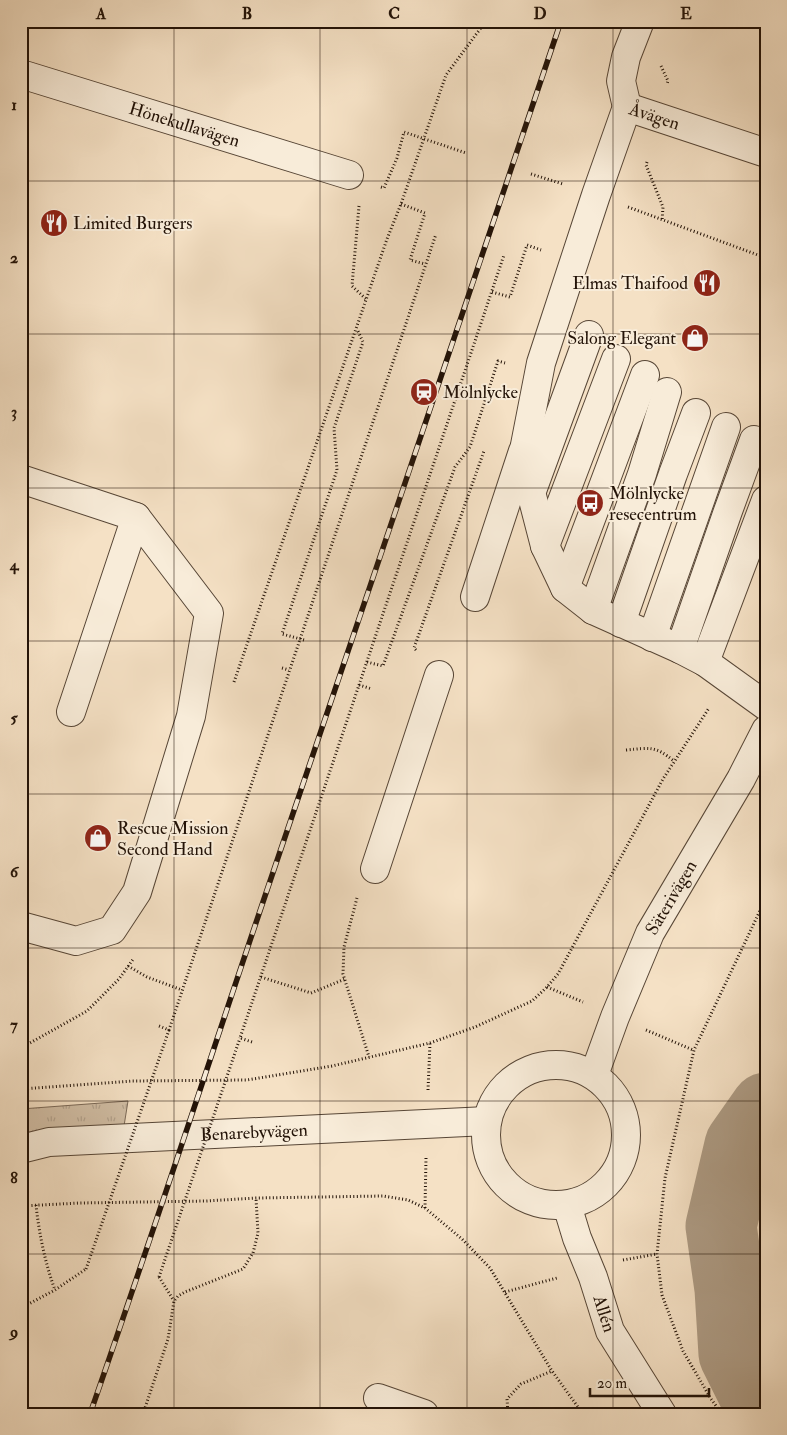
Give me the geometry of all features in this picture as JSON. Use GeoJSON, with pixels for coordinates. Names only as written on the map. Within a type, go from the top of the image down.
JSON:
{"type":"FeatureCollection","features":[{"type":"Feature","properties":{"kind":"street","name":"Åvägen"},"geometry":{"type":"LineString","coordinates":[[640,21],[626,57],[621,81],[627,107],[766,153]]}},
{"type":"Feature","properties":{"kind":"street","name":"Hönekullavägen"},"geometry":{"type":"LineString","coordinates":[[21,74],[349,175]]}},
{"type":"Feature","properties":{"kind":"street"},"geometry":{"type":"LineString","coordinates":[[475,597],[525,445],[541,363],[627,107]]}},
{"type":"Feature","properties":{"kind":"street"},"geometry":{"type":"LineString","coordinates":[[531,492],[589,335]]}},
{"type":"Feature","properties":{"kind":"street"},"geometry":{"type":"LineString","coordinates":[[544,546],[616,359]]}},
{"type":"Feature","properties":{"kind":"street"},"geometry":{"type":"LineString","coordinates":[[566,588],[646,375]]}},
{"type":"Feature","properties":{"kind":"street"},"geometry":{"type":"LineString","coordinates":[[593,610],[642,474],[667,392]]}},
{"type":"Feature","properties":{"kind":"street"},"geometry":{"type":"LineString","coordinates":[[622,623],[672,474],[696,413]]}},
{"type":"Feature","properties":{"kind":"street"},"geometry":{"type":"LineString","coordinates":[[652,637],[726,427]]}},
{"type":"Feature","properties":{"kind":"street"},"geometry":{"type":"LineString","coordinates":[[680,649],[754,440]]}},
{"type":"Feature","properties":{"kind":"street"},"geometry":{"type":"LineString","coordinates":[[525,445],[531,492],[544,546],[566,588],[593,610],[705,662],[766,706]]}},
{"type":"Feature","properties":{"kind":"street"},"geometry":{"type":"LineString","coordinates":[[21,479],[136,517],[209,613],[191,716],[137,892],[112,930],[76,941],[21,926]]}},
{"type":"Feature","properties":{"kind":"street"},"geometry":{"type":"LineString","coordinates":[[705,662],[766,500]]}},
{"type":"Feature","properties":{"kind":"street"},"geometry":{"type":"LineString","coordinates":[[71,712],[136,517]]}},
{"type":"Feature","properties":{"kind":"street"},"geometry":{"type":"LineString","coordinates":[[375,869],[440,675]]}},
{"type":"Feature","properties":{"kind":"street","name":"Säterivägen"},"geometry":{"type":"LineString","coordinates":[[594,1075],[615,1016],[650,933],[741,779],[766,730]]}},
{"type":"Feature","properties":{"kind":"street"},"geometry":{"type":"LineString","coordinates":[[554,1064],[575,1067],[594,1075],[615,1095],[626,1121],[626,1150],[614,1176],[593,1195],[567,1205],[544,1205],[523,1198],[505,1185],[492,1166],[486,1144],[487,1121],[496,1098],[512,1080],[534,1068],[554,1064]]}},
{"type":"Feature","properties":{"kind":"street","name":"Benarebyvägen"},"geometry":{"type":"LineString","coordinates":[[21,1148],[49,1142],[487,1121]]}},
{"type":"Feature","properties":{"kind":"street","name":"Allén"},"geometry":{"type":"LineString","coordinates":[[567,1205],[610,1331],[662,1414]]}},
{"type":"Feature","properties":{"kind":"street"},"geometry":{"type":"LineString","coordinates":[[378,1398],[424,1414]]}},
{"type":"Feature","properties":{"kind":"path"},"geometry":{"type":"LineString","coordinates":[[234,684],[387,239],[446,74],[486,21]]}},
{"type":"Feature","properties":{"kind":"path"},"geometry":{"type":"LineString","coordinates":[[397,158],[404,132],[466,152]]}},
{"type":"Feature","properties":{"kind":"path"},"geometry":{"type":"LineString","coordinates":[[531,174],[596,195],[766,258]]}},
{"type":"Feature","properties":{"kind":"path"},"geometry":{"type":"LineString","coordinates":[[349,175],[359,202],[352,286],[366,300]]}},
{"type":"Feature","properties":{"kind":"path"},"geometry":{"type":"LineString","coordinates":[[400,204],[425,213],[410,260],[425,264]]}},
{"type":"Feature","properties":{"kind":"path"},"geometry":{"type":"LineString","coordinates":[[21,1308],[55,1290],[86,1269],[169,1030],[436,234]]}},
{"type":"Feature","properties":{"kind":"path"},"geometry":{"type":"LineString","coordinates":[[492,292],[510,297],[527,246],[538,249]]}},
{"type":"Feature","properties":{"kind":"path"},"geometry":{"type":"LineString","coordinates":[[174,1301],[160,1277],[504,255]]}},
{"type":"Feature","properties":{"kind":"path"},"geometry":{"type":"LineString","coordinates":[[304,640],[282,634],[337,470],[334,428],[363,342],[357,328]]}},
{"type":"Feature","properties":{"kind":"path"},"geometry":{"type":"LineString","coordinates":[[367,662],[383,666],[455,467],[470,447],[498,361],[513,365]]}},
{"type":"Feature","properties":{"kind":"path"},"geometry":{"type":"LineString","coordinates":[[418,654],[414,648],[484,451]]}},
{"type":"Feature","properties":{"kind":"path"},"geometry":{"type":"LineString","coordinates":[[282,668],[289,670]]}},
{"type":"Feature","properties":{"kind":"path"},"geometry":{"type":"LineString","coordinates":[[21,1089],[132,1081],[247,1080],[332,1066],[430,1043],[474,1027],[532,1001],[558,974],[663,779],[727,678]]}},
{"type":"Feature","properties":{"kind":"path"},"geometry":{"type":"LineString","coordinates":[[359,685],[372,689]]}},
{"type":"Feature","properties":{"kind":"path"},"geometry":{"type":"LineString","coordinates":[[626,750],[653,748],[664,753],[674,761]]}},
{"type":"Feature","properties":{"kind":"path"},"geometry":{"type":"LineString","coordinates":[[359,893],[344,947],[343,974],[369,1056]]}},
{"type":"Feature","properties":{"kind":"path"},"geometry":{"type":"LineString","coordinates":[[722,1414],[711,1400],[683,1351],[662,1295],[657,1254],[666,1178],[694,1050],[766,898]]}},
{"type":"Feature","properties":{"kind":"path"},"geometry":{"type":"LineString","coordinates":[[21,1048],[87,1011],[119,979],[138,953]]}},
{"type":"Feature","properties":{"kind":"path"},"geometry":{"type":"LineString","coordinates":[[128,966],[147,977],[182,990]]}},
{"type":"Feature","properties":{"kind":"path"},"geometry":{"type":"LineString","coordinates":[[261,977],[311,993],[345,979]]}},
{"type":"Feature","properties":{"kind":"path"},"geometry":{"type":"LineString","coordinates":[[160,1026],[169,1030]]}},
{"type":"Feature","properties":{"kind":"path"},"geometry":{"type":"LineString","coordinates":[[240,1038],[252,1042]]}},
{"type":"Feature","properties":{"kind":"path"},"geometry":{"type":"LineString","coordinates":[[21,1206],[256,1198],[383,1196],[408,1200],[425,1208],[462,1239],[490,1268],[552,1371],[584,1414]]}},
{"type":"Feature","properties":{"kind":"path"},"geometry":{"type":"LineString","coordinates":[[143,1414],[168,1339],[174,1301],[185,1292],[243,1269],[253,1253],[258,1233],[256,1198]]}},
{"type":"Feature","properties":{"kind":"path"},"geometry":{"type":"LineString","coordinates":[[36,1205],[51,1279],[55,1290]]}},
{"type":"Feature","properties":{"kind":"path"},"geometry":{"type":"LineString","coordinates":[[508,1414],[507,1399],[521,1384],[552,1371]]}},
{"type":"Feature","properties":{"kind":"green space"},"geometry":{"type":"Polygon","coordinates":[[[128,1101],[124,1126],[21,1133],[21,1109],[128,1101]]]}},
{"type":"Feature","properties":{"kind":"waterway"},"geometry":{"type":"LineString","coordinates":[[766,1108],[740,1145],[721,1226],[730,1289],[734,1354],[754,1394],[766,1402]]}},
{"type":"Feature","properties":{"kind":"railway"},"geometry":{"type":"LineString","coordinates":[[90,1414],[561,21]]}},
{"type":"Feature","properties":{"kind":"place","name":"Limited Burgers"},"geometry":{"type":"Point","coordinates":[54,223]}},
{"type":"Feature","properties":{"kind":"place","name":"Elmas Thaifood"},"geometry":{"type":"Point","coordinates":[707,283]}},
{"type":"Feature","properties":{"kind":"place","name":"Salong Elegant"},"geometry":{"type":"Point","coordinates":[695,338]}},
{"type":"Feature","properties":{"kind":"place","name":"Mölnlycke"},"geometry":{"type":"Point","coordinates":[424,392]}},
{"type":"Feature","properties":{"kind":"place","name":"Mölnlycke resecentrum"},"geometry":{"type":"Point","coordinates":[590,503]}},
{"type":"Feature","properties":{"kind":"place","name":"Rescue Mission Second Hand"},"geometry":{"type":"Point","coordinates":[98,838]}}]}
